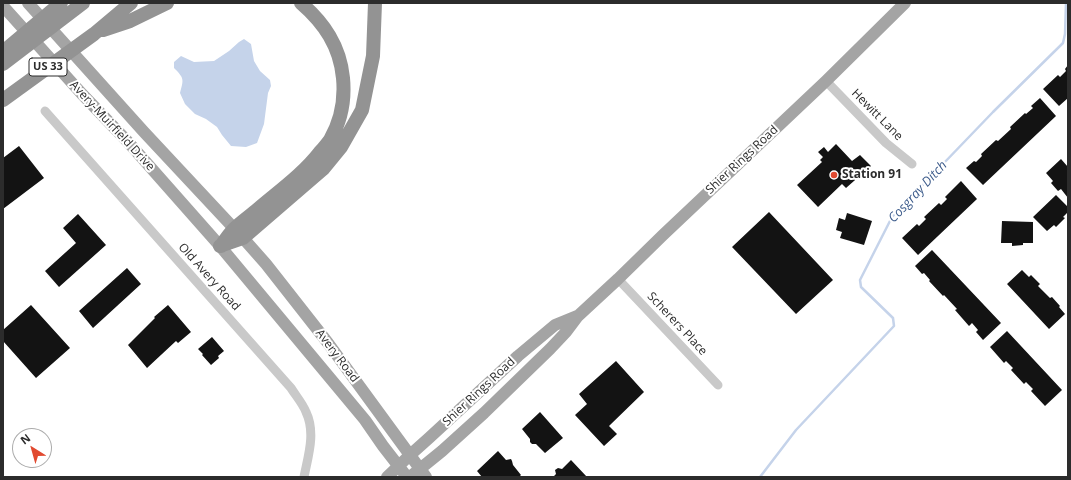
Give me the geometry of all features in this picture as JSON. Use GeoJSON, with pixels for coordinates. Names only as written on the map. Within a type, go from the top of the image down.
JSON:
{"type":"FeatureCollection","features":[{"type":"Feature","properties":{"kind":"highway"},"geometry":{"type":"LineString","coordinates":[[3,52],[62,3]]}},
{"type":"Feature","properties":{"kind":"highway","name":"US 33"},"geometry":{"type":"LineString","coordinates":[[3,64],[83,3]]}},
{"type":"Feature","properties":{"kind":"highway","name":"US 33"},"geometry":{"type":"LineString","coordinates":[[3,100],[94,34],[131,3]]}},
{"type":"Feature","properties":{"kind":"highway"},"geometry":{"type":"LineString","coordinates":[[94,34],[130,21],[167,3]]}},
{"type":"Feature","properties":{"kind":"highway"},"geometry":{"type":"LineString","coordinates":[[239,233],[313,161],[330,140],[338,123],[344,88],[338,53],[331,38],[320,21],[300,3]]}},
{"type":"Feature","properties":{"kind":"highway"},"geometry":{"type":"LineString","coordinates":[[220,246],[323,169],[341,147],[362,110],[373,56],[375,3]]}},
{"type":"Feature","properties":{"kind":"main road","name":"Avery-Muirfield Drive"},"geometry":{"type":"LineString","coordinates":[[28,3],[239,233]]}},
{"type":"Feature","properties":{"kind":"main road","name":"Shier Rings Road"},"geometry":{"type":"LineString","coordinates":[[408,477],[421,471],[484,413],[550,349],[566,332],[578,316],[618,280],[663,235],[906,3]]}},
{"type":"Feature","properties":{"kind":"main road","name":"Avery-Muirfield Drive"},"geometry":{"type":"LineString","coordinates":[[3,6],[82,94],[129,143],[220,246]]}},
{"type":"Feature","properties":{"kind":"main road","name":"Avery Road"},"geometry":{"type":"LineString","coordinates":[[239,233],[266,264],[328,343],[421,471]]}},
{"type":"Feature","properties":{"kind":"main road","name":"Avery Road"},"geometry":{"type":"LineString","coordinates":[[220,246],[365,420],[408,477]]}},
{"type":"Feature","properties":{"kind":"main road","name":"Shier Rings Road"},"geometry":{"type":"LineString","coordinates":[[387,477],[398,465],[530,346],[555,325],[578,316]]}},
{"type":"Feature","properties":{"kind":"main road"},"geometry":{"type":"LineString","coordinates":[[421,471],[439,448],[481,410],[523,367],[528,357],[530,346]]}},
{"type":"Feature","properties":{"kind":"street","name":"Hewitt Lane"},"geometry":{"type":"LineString","coordinates":[[826,81],[886,143],[912,164]]}},
{"type":"Feature","properties":{"kind":"street","name":"Old Avery Road"},"geometry":{"type":"LineString","coordinates":[[45,111],[291,388],[306,412],[310,424],[310,446],[304,477]]}},
{"type":"Feature","properties":{"kind":"street","name":"Scherers Place"},"geometry":{"type":"LineString","coordinates":[[618,280],[718,385]]}},
{"type":"Feature","properties":{"kind":"water"},"geometry":{"type":"Polygon","coordinates":[[[244,39],[251,44],[254,61],[260,71],[270,80],[271,86],[268,93],[264,124],[257,143],[246,147],[231,146],[217,127],[206,119],[195,114],[185,104],[180,93],[182,79],[180,74],[174,68],[174,62],[181,56],[194,62],[214,61],[244,39]]]}},
{"type":"Feature","properties":{"kind":"building"},"geometry":{"type":"Polygon","coordinates":[[[1068,65],[1068,98],[1059,106],[1043,89],[1058,75],[1060,77],[1066,71],[1065,69],[1068,65]]]}},
{"type":"Feature","properties":{"kind":"building"},"geometry":{"type":"Polygon","coordinates":[[[1040,98],[1056,116],[983,185],[966,168],[974,161],[976,162],[982,156],[981,154],[1011,129],[1010,127],[1025,113],[1026,114],[1033,108],[1031,106],[1040,98]]]}},
{"type":"Feature","properties":{"kind":"building","name":"Station 91"},"geometry":{"type":"Polygon","coordinates":[[[836,144],[852,161],[860,155],[871,166],[846,188],[842,184],[818,207],[797,185],[822,162],[820,160],[823,157],[818,152],[824,147],[828,152],[836,144]]]}},
{"type":"Feature","properties":{"kind":"building"},"geometry":{"type":"Polygon","coordinates":[[[19,146],[44,178],[3,209],[3,158],[19,146]]]}},
{"type":"Feature","properties":{"kind":"building"},"geometry":{"type":"Polygon","coordinates":[[[1061,159],[1068,167],[1068,198],[1061,189],[1058,191],[1051,183],[1053,181],[1046,173],[1061,159]]]}},
{"type":"Feature","properties":{"kind":"building"},"geometry":{"type":"Polygon","coordinates":[[[961,181],[977,199],[918,255],[902,238],[917,224],[919,226],[926,219],[924,217],[939,203],[941,205],[947,199],[945,197],[961,181]]]}},
{"type":"Feature","properties":{"kind":"building"},"geometry":{"type":"Polygon","coordinates":[[[1056,195],[1068,207],[1068,212],[1063,217],[1065,218],[1056,227],[1054,225],[1047,231],[1033,217],[1056,195]]]}},
{"type":"Feature","properties":{"kind":"building"},"geometry":{"type":"Polygon","coordinates":[[[769,212],[833,280],[796,314],[732,247],[769,212]]]}},
{"type":"Feature","properties":{"kind":"building"},"geometry":{"type":"Polygon","coordinates":[[[847,213],[872,221],[864,245],[840,238],[842,232],[836,230],[839,218],[845,220],[847,213]]]}},
{"type":"Feature","properties":{"kind":"building"},"geometry":{"type":"Polygon","coordinates":[[[78,214],[106,245],[59,287],[45,271],[76,243],[63,228],[78,214]]]}},
{"type":"Feature","properties":{"kind":"building"},"geometry":{"type":"Polygon","coordinates":[[[1002,221],[1033,222],[1033,243],[1023,243],[1023,245],[1012,246],[1012,243],[1001,243],[1002,221]]]}},
{"type":"Feature","properties":{"kind":"building"},"geometry":{"type":"Polygon","coordinates":[[[932,250],[1001,323],[983,340],[976,332],[978,330],[972,323],[969,326],[955,310],[957,309],[929,281],[930,280],[924,273],[922,274],[915,266],[932,250]]]}},
{"type":"Feature","properties":{"kind":"building"},"geometry":{"type":"Polygon","coordinates":[[[127,268],[141,284],[93,328],[79,311],[127,268]]]}},
{"type":"Feature","properties":{"kind":"building"},"geometry":{"type":"Polygon","coordinates":[[[1022,270],[1029,277],[1031,275],[1040,284],[1038,286],[1050,298],[1052,297],[1065,314],[1049,329],[1007,284],[1022,270]]]}},
{"type":"Feature","properties":{"kind":"building"},"geometry":{"type":"Polygon","coordinates":[[[31,305],[70,348],[36,378],[3,341],[3,330],[31,305]]]}},
{"type":"Feature","properties":{"kind":"building"},"geometry":{"type":"Polygon","coordinates":[[[168,305],[191,332],[178,343],[176,341],[147,368],[128,345],[155,318],[154,317],[168,305]]]}},
{"type":"Feature","properties":{"kind":"building"},"geometry":{"type":"Polygon","coordinates":[[[1007,331],[1062,390],[1045,406],[1031,391],[1033,389],[1026,382],[1024,384],[1011,370],[1013,368],[1006,361],[1004,363],[990,347],[1007,331]]]}},
{"type":"Feature","properties":{"kind":"building"},"geometry":{"type":"Polygon","coordinates":[[[212,337],[224,351],[211,365],[198,349],[212,337]]]}},
{"type":"Feature","properties":{"kind":"building"},"geometry":{"type":"Polygon","coordinates":[[[616,361],[644,392],[609,426],[617,434],[604,446],[575,415],[587,404],[579,394],[616,361]]]}},
{"type":"Feature","properties":{"kind":"building"},"geometry":{"type":"Polygon","coordinates":[[[540,412],[563,438],[545,453],[536,444],[532,444],[530,442],[530,439],[522,429],[540,412]]]}},
{"type":"Feature","properties":{"kind":"building"},"geometry":{"type":"Polygon","coordinates":[[[498,451],[506,460],[511,459],[513,465],[521,475],[519,477],[482,477],[477,471],[498,451]]]}},
{"type":"Feature","properties":{"kind":"building"},"geometry":{"type":"Polygon","coordinates":[[[571,460],[587,477],[553,477],[556,474],[555,470],[558,468],[562,469],[571,460]]]}},
{"type":"Feature","properties":{"kind":"waterway","name":"Cosgray Ditch"},"geometry":{"type":"LineString","coordinates":[[760,477],[796,430],[894,326],[893,318],[861,287],[860,280],[892,217],[993,112],[1063,43],[1065,34],[1066,3]]}},
{"type":"Feature","properties":{"kind":"place","name":"Station 91"},"geometry":{"type":"Point","coordinates":[834,175]}}]}
